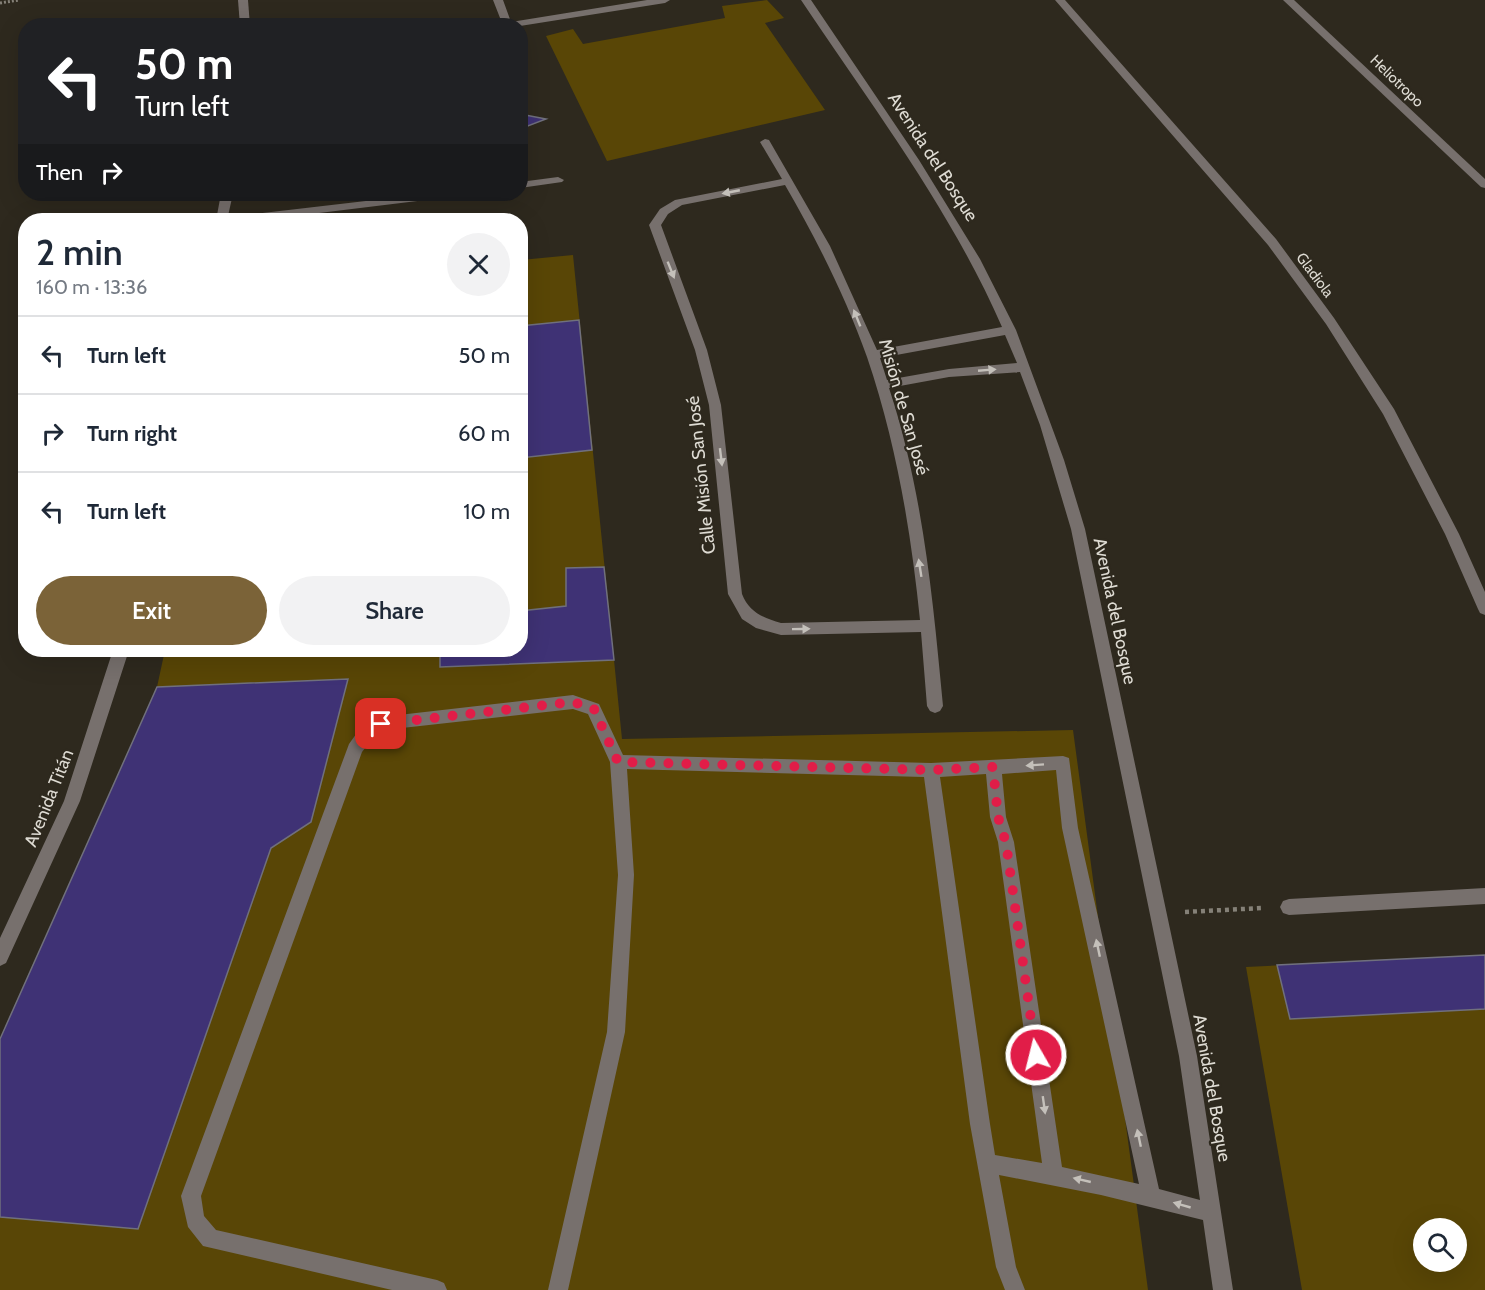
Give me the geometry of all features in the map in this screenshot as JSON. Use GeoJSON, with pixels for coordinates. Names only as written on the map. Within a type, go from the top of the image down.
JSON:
{"type":"FeatureCollection","features":[{"type":"Feature","properties":{"kind":"street"},"geometry":{"type":"LineString","coordinates":[[243,0],[244,18]]}},
{"type":"Feature","properties":{"kind":"street"},"geometry":{"type":"LineString","coordinates":[[498,0],[503,18]]}},
{"type":"Feature","properties":{"kind":"street"},"geometry":{"type":"LineString","coordinates":[[528,21],[664,0]]}},
{"type":"Feature","properties":{"kind":"street","name":"Avenida del Bosque"},"geometry":{"type":"LineString","coordinates":[[806,0],[938,199],[975,260],[1010,330],[1056,450],[1078,530],[1188,1056],[1223,1290]]}},
{"type":"Feature","properties":{"kind":"street","name":"Gladiola"},"geometry":{"type":"LineString","coordinates":[[1060,0],[1272,243],[1330,321],[1389,412],[1452,534],[1485,609]]}},
{"type":"Feature","properties":{"kind":"street","name":"Heliotropo"},"geometry":{"type":"LineString","coordinates":[[1288,0],[1485,185]]}},
{"type":"Feature","properties":{"kind":"street","name":"Misión de San José"},"geometry":{"type":"LineString","coordinates":[[765,142],[789,181],[846,292],[882,385],[901,458],[929,626],[935,706]]}},
{"type":"Feature","properties":{"kind":"street"},"geometry":{"type":"LineString","coordinates":[[528,184],[558,180]]}},
{"type":"Feature","properties":{"kind":"street","name":"Calle Misión San José"},"geometry":{"type":"LineString","coordinates":[[789,181],[679,202],[668,207],[659,215],[655,225],[701,350],[715,405],[732,583],[736,600],[746,615],[761,625],[781,629],[929,626]]}},
{"type":"Feature","properties":{"kind":"street"},"geometry":{"type":"LineString","coordinates":[[294,213],[393,201]]}},
{"type":"Feature","properties":{"kind":"street"},"geometry":{"type":"LineString","coordinates":[[872,355],[1010,330]]}},
{"type":"Feature","properties":{"kind":"street"},"geometry":{"type":"LineString","coordinates":[[882,385],[949,373],[1025,367]]}},
{"type":"Feature","properties":{"kind":"street","name":"Avenida Titán"},"geometry":{"type":"LineString","coordinates":[[0,957],[72,801],[119,657]]}},
{"type":"Feature","properties":{"kind":"street"},"geometry":{"type":"LineString","coordinates":[[437,1290],[210,1239],[195,1220],[191,1196],[355,749],[365,735],[381,724],[573,702],[594,709],[618,762],[626,874],[616,1032],[558,1290]]}},
{"type":"Feature","properties":{"kind":"street"},"geometry":{"type":"LineString","coordinates":[[618,762],[931,770],[1063,763],[1070,828],[1151,1196]]}},
{"type":"Feature","properties":{"kind":"street"},"geometry":{"type":"LineString","coordinates":[[993,767],[998,817],[1006,843],[1053,1174]]}},
{"type":"Feature","properties":{"kind":"street"},"geometry":{"type":"LineString","coordinates":[[931,770],[958,974],[987,1163],[1006,1267],[1015,1290]]}},
{"type":"Feature","properties":{"kind":"street"},"geometry":{"type":"LineString","coordinates":[[1289,907],[1485,896]]}},
{"type":"Feature","properties":{"kind":"street"},"geometry":{"type":"LineString","coordinates":[[987,1163],[1053,1174],[1151,1196],[1213,1214]]}},
{"type":"Feature","properties":{"kind":"path"},"geometry":{"type":"LineString","coordinates":[[0,3],[19,0]]}},
{"type":"Feature","properties":{"kind":"path"},"geometry":{"type":"LineString","coordinates":[[1159,913],[1289,907]]}},
{"type":"Feature","properties":{"kind":"shaded area"},"geometry":{"type":"Polygon","coordinates":[[[767,0],[784,18],[765,23],[825,110],[607,161],[546,36],[573,29],[583,44],[725,18],[722,6],[767,0]]]}},
{"type":"Feature","properties":{"kind":"shaded area"},"geometry":{"type":"Polygon","coordinates":[[[573,255],[622,739],[1073,730],[1148,1290],[0,1290],[0,1039],[157,687],[163,657],[528,657],[528,259],[573,255]]]}},
{"type":"Feature","properties":{"kind":"shaded area"},"geometry":{"type":"Polygon","coordinates":[[[1485,955],[1485,1290],[1302,1290],[1246,967],[1485,955]]]}},
{"type":"Feature","properties":{"kind":"building"},"geometry":{"type":"Polygon","coordinates":[[[528,116],[546,119],[528,126],[528,116]]]}},
{"type":"Feature","properties":{"kind":"building"},"geometry":{"type":"Polygon","coordinates":[[[579,320],[592,450],[528,457],[528,325],[579,320]]]}},
{"type":"Feature","properties":{"kind":"building"},"geometry":{"type":"Polygon","coordinates":[[[604,567],[614,660],[440,667],[440,657],[528,657],[528,610],[566,606],[566,568],[604,567]]]}},
{"type":"Feature","properties":{"kind":"building"},"geometry":{"type":"Polygon","coordinates":[[[348,679],[311,822],[271,848],[138,1229],[0,1217],[0,1039],[157,687],[348,679]]]}},
{"type":"Feature","properties":{"kind":"building"},"geometry":{"type":"Polygon","coordinates":[[[1485,955],[1485,1009],[1290,1019],[1277,965],[1485,955]]]}},
{"type":"Feature","properties":{"kind":"route"},"geometry":{"type":"LineString","coordinates":[[381,724],[573,702],[594,709],[618,762],[931,770],[993,767],[998,817],[1006,843],[1036,1055]]}}]}
